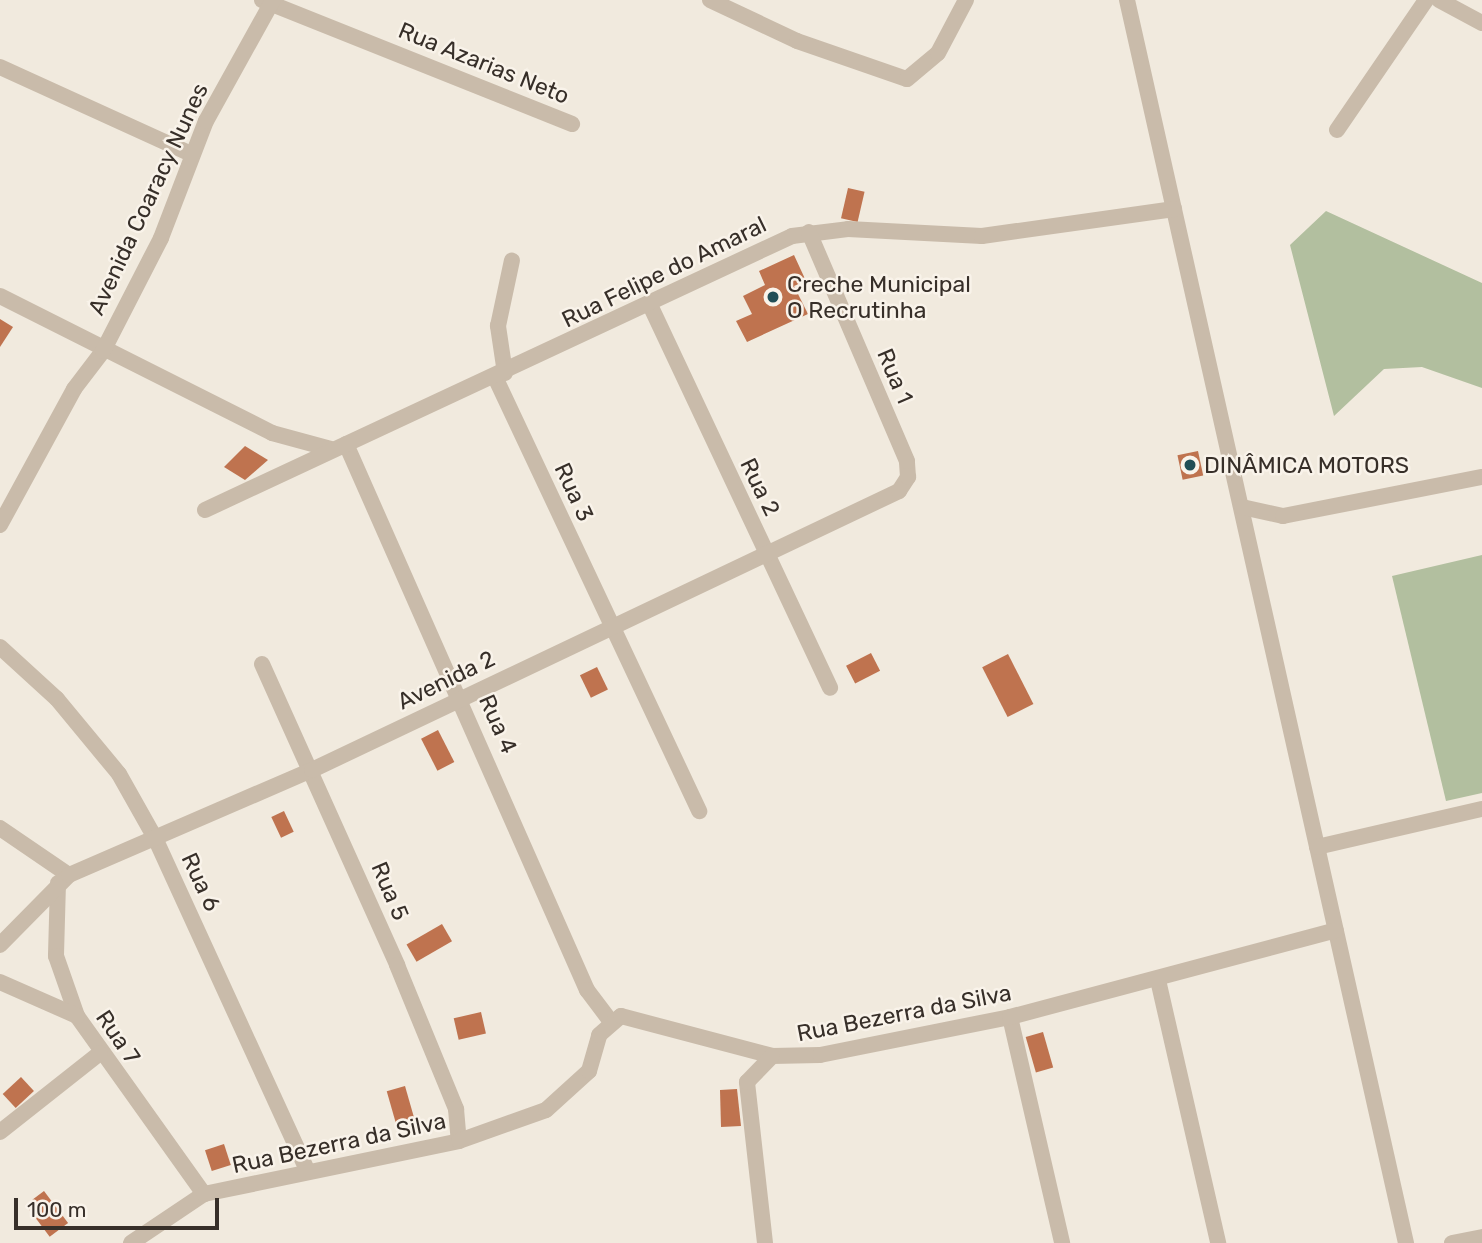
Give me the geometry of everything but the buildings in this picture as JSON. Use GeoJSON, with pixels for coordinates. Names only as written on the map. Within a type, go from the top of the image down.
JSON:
{"type":"FeatureCollection","features":[{"type":"Feature","properties":{"kind":"street"},"geometry":{"type":"LineString","coordinates":[[710,0],[899,78],[921,72],[966,0]]}},
{"type":"Feature","properties":{"kind":"street"},"geometry":{"type":"LineString","coordinates":[[1127,0],[1406,1243]]}},
{"type":"Feature","properties":{"kind":"street"},"geometry":{"type":"LineString","coordinates":[[1337,130],[1426,0]]}},
{"type":"Feature","properties":{"kind":"street"},"geometry":{"type":"LineString","coordinates":[[1439,0],[1482,23]]}},
{"type":"Feature","properties":{"kind":"street","name":"Rua Azarias Neto"},"geometry":{"type":"LineString","coordinates":[[268,2],[572,124]]}},
{"type":"Feature","properties":{"kind":"street","name":"Avenida Coaracy Nunes"},"geometry":{"type":"LineString","coordinates":[[0,525],[15,493],[74,389],[103,351],[161,238],[191,154],[268,2]]}},
{"type":"Feature","properties":{"kind":"street"},"geometry":{"type":"LineString","coordinates":[[0,67],[191,154]]}},
{"type":"Feature","properties":{"kind":"street","name":"Rua Felipe do Amaral"},"geometry":{"type":"LineString","coordinates":[[205,510],[808,232],[982,236],[1174,209]]}},
{"type":"Feature","properties":{"kind":"street","name":"Rua 1"},"geometry":{"type":"LineString","coordinates":[[808,232],[906,461]]}},
{"type":"Feature","properties":{"kind":"street","name":"Rua 3"},"geometry":{"type":"LineString","coordinates":[[512,260],[498,326],[500,375],[611,627],[699,811]]}},
{"type":"Feature","properties":{"kind":"street"},"geometry":{"type":"LineString","coordinates":[[0,296],[103,351],[272,433],[339,447]]}},
{"type":"Feature","properties":{"kind":"street","name":"Rua 2"},"geometry":{"type":"LineString","coordinates":[[650,305],[830,688]]}},
{"type":"Feature","properties":{"kind":"street","name":"Rua 4"},"geometry":{"type":"LineString","coordinates":[[339,447],[461,697],[587,990],[616,1019]]}},
{"type":"Feature","properties":{"kind":"street","name":"Avenida 2"},"geometry":{"type":"LineString","coordinates":[[0,945],[63,879],[312,770],[765,552],[899,491],[908,477],[906,461]]}},
{"type":"Feature","properties":{"kind":"street"},"geometry":{"type":"LineString","coordinates":[[1242,507],[1293,514],[1482,477]]}},
{"type":"Feature","properties":{"kind":"street"},"geometry":{"type":"LineString","coordinates":[[0,485],[15,493]]}},
{"type":"Feature","properties":{"kind":"street","name":"Rua 6"},"geometry":{"type":"LineString","coordinates":[[0,647],[90,737],[155,838],[308,1171]]}},
{"type":"Feature","properties":{"kind":"street","name":"Rua 5"},"geometry":{"type":"LineString","coordinates":[[262,664],[312,770],[456,1109],[459,1141]]}},
{"type":"Feature","properties":{"kind":"street"},"geometry":{"type":"LineString","coordinates":[[1317,847],[1482,809]]}},
{"type":"Feature","properties":{"kind":"street"},"geometry":{"type":"LineString","coordinates":[[0,828],[63,879]]}},
{"type":"Feature","properties":{"kind":"street","name":"Rua 7"},"geometry":{"type":"LineString","coordinates":[[63,879],[57,956],[77,1016],[204,1195]]}},
{"type":"Feature","properties":{"kind":"street","name":"Rua Bezerra da Silva"},"geometry":{"type":"LineString","coordinates":[[131,1243],[204,1195],[459,1141],[567,1097],[589,1071],[616,1019],[701,1035],[772,1056],[820,1055],[1010,1017],[1158,980],[1336,930]]}},
{"type":"Feature","properties":{"kind":"street"},"geometry":{"type":"LineString","coordinates":[[1158,980],[1219,1243]]}},
{"type":"Feature","properties":{"kind":"street"},"geometry":{"type":"LineString","coordinates":[[0,982],[77,1016]]}},
{"type":"Feature","properties":{"kind":"street"},"geometry":{"type":"LineString","coordinates":[[1010,1017],[1062,1243]]}},
{"type":"Feature","properties":{"kind":"street"},"geometry":{"type":"LineString","coordinates":[[0,1132],[100,1052]]}},
{"type":"Feature","properties":{"kind":"street"},"geometry":{"type":"LineString","coordinates":[[765,1243],[747,1083],[772,1056]]}},
{"type":"Feature","properties":{"kind":"street"},"geometry":{"type":"LineString","coordinates":[[1452,1243],[1482,1237]]}},
{"type":"Feature","properties":{"kind":"green space"},"geometry":{"type":"Polygon","coordinates":[[[1326,211],[1482,283],[1482,388],[1422,367],[1384,369],[1334,416],[1290,245],[1326,211]]]}},
{"type":"Feature","properties":{"kind":"green space"},"geometry":{"type":"Polygon","coordinates":[[[1482,555],[1482,793],[1446,801],[1392,576],[1482,555]]]}},
{"type":"Feature","properties":{"kind":"place","name":"Creche Municipal O Recrutinha"},"geometry":{"type":"Point","coordinates":[773,297]}},
{"type":"Feature","properties":{"kind":"place","name":"DINÂMICA MOTORS"},"geometry":{"type":"Point","coordinates":[1190,465]}}]}
